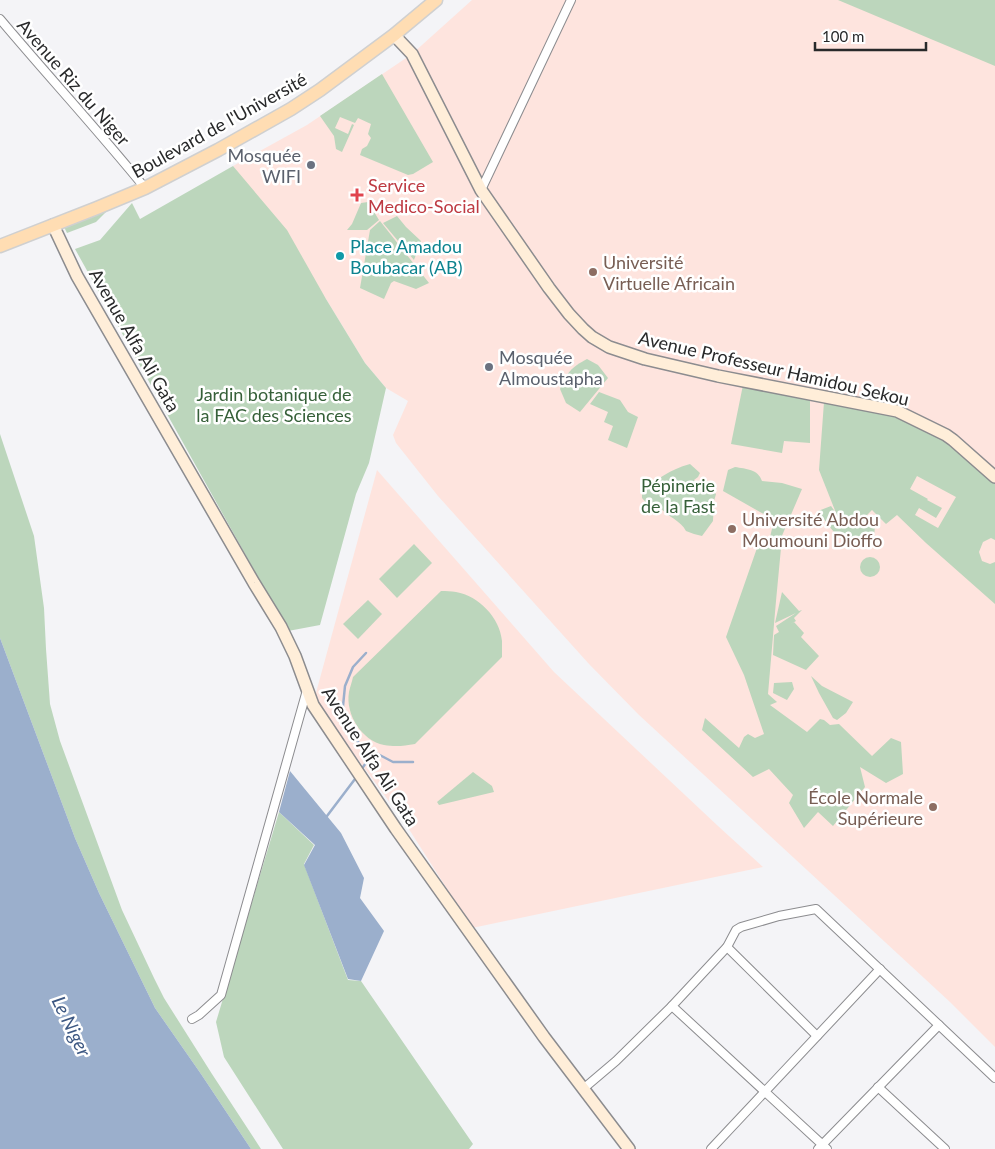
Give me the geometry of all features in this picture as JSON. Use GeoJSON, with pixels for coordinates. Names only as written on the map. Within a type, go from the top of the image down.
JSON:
{"type":"FeatureCollection","features":[{"type":"Feature","properties":{"kind":"main road","name":"Boulevard de l'Université"},"geometry":{"type":"LineString","coordinates":[[0,246],[145,188],[218,150],[320,90],[394,35],[436,0]]}},
{"type":"Feature","properties":{"kind":"street"},"geometry":{"type":"LineString","coordinates":[[481,190],[571,0]]}},
{"type":"Feature","properties":{"kind":"street","name":"Avenue Riz du Niger"},"geometry":{"type":"LineString","coordinates":[[0,19],[145,188]]}},
{"type":"Feature","properties":{"kind":"street","name":"Avenue Professeur Hamidou Sekou"},"geometry":{"type":"LineString","coordinates":[[394,35],[412,54],[481,190],[548,288],[587,333],[610,347],[645,359],[718,376],[898,411],[946,435],[995,477]]}},
{"type":"Feature","properties":{"kind":"street","name":"Avenue Alfa Ali Gata"},"geometry":{"type":"LineString","coordinates":[[53,225],[82,284],[281,627],[295,656],[313,705],[396,829],[544,1037],[629,1149]]}},
{"type":"Feature","properties":{"kind":"street"},"geometry":{"type":"LineString","coordinates":[[192,1019],[221,996],[308,690]]}},
{"type":"Feature","properties":{"kind":"street"},"geometry":{"type":"LineString","coordinates":[[583,1088],[616,1061],[672,1006],[727,947],[736,930],[741,926],[816,909],[995,1078]]}},
{"type":"Feature","properties":{"kind":"street"},"geometry":{"type":"LineString","coordinates":[[727,947],[817,1036]]}},
{"type":"Feature","properties":{"kind":"street"},"geometry":{"type":"LineString","coordinates":[[711,1149],[880,969]]}},
{"type":"Feature","properties":{"kind":"street"},"geometry":{"type":"LineString","coordinates":[[672,1006],[823,1148],[878,1087],[939,1025]]}},
{"type":"Feature","properties":{"kind":"street"},"geometry":{"type":"LineString","coordinates":[[878,1087],[945,1149]]}},
{"type":"Feature","properties":{"kind":"shaded area","name":"Université Abdou Moumouni Dioffo"},"geometry":{"type":"Polygon","coordinates":[[[472,0],[995,0],[995,1047],[950,1002],[639,715],[589,664],[438,496],[396,443],[393,435],[408,401],[386,388],[365,363],[326,299],[233,166],[307,125],[412,54],[472,0]]]}},
{"type":"Feature","properties":{"kind":"shaded area"},"geometry":{"type":"Polygon","coordinates":[[[377,470],[554,672],[763,867],[472,928],[405,823],[314,700],[377,470]]]}},
{"type":"Feature","properties":{"kind":"green space"},"geometry":{"type":"Polygon","coordinates":[[[838,0],[995,0],[995,66],[838,0]]]}},
{"type":"Feature","properties":{"kind":"green space"},"geometry":{"type":"Polygon","coordinates":[[[382,74],[433,162],[413,174],[408,175],[360,155],[362,149],[367,146],[371,138],[368,134],[371,124],[358,118],[355,123],[340,117],[335,128],[348,134],[352,124],[354,125],[342,152],[336,149],[334,136],[320,116],[382,74]]]}},
{"type":"Feature","properties":{"kind":"green space","name":"Jardin botanique de la FAC des Sciences"},"geometry":{"type":"Polygon","coordinates":[[[233,166],[287,230],[365,363],[386,388],[369,463],[356,494],[320,625],[288,631],[75,249],[100,240],[132,203],[140,219],[233,166]]]}},
{"type":"Feature","properties":{"kind":"green space"},"geometry":{"type":"Polygon","coordinates":[[[368,202],[379,220],[367,230],[347,230],[352,224],[361,203],[368,202]]]}},
{"type":"Feature","properties":{"kind":"green space"},"geometry":{"type":"Polygon","coordinates":[[[106,209],[107,211],[96,222],[67,233],[63,225],[106,209]]]}},
{"type":"Feature","properties":{"kind":"green space"},"geometry":{"type":"Polygon","coordinates":[[[397,216],[421,241],[414,260],[383,223],[397,216]]]}},
{"type":"Feature","properties":{"kind":"green space"},"geometry":{"type":"Polygon","coordinates":[[[380,221],[429,283],[416,289],[394,281],[391,283],[384,299],[360,288],[370,230],[380,221]]]}},
{"type":"Feature","properties":{"kind":"green space"},"geometry":{"type":"Polygon","coordinates":[[[587,359],[598,365],[608,378],[580,412],[566,403],[560,389],[570,371],[587,359]]]}},
{"type":"Feature","properties":{"kind":"green space"},"geometry":{"type":"Polygon","coordinates":[[[743,385],[810,400],[810,443],[784,441],[782,453],[731,444],[743,385]]]}},
{"type":"Feature","properties":{"kind":"green space"},"geometry":{"type":"Polygon","coordinates":[[[599,392],[620,400],[628,412],[638,417],[627,448],[608,440],[613,426],[604,422],[608,412],[590,404],[599,392]]]}},
{"type":"Feature","properties":{"kind":"green space"},"geometry":{"type":"Polygon","coordinates":[[[824,402],[897,417],[938,436],[956,449],[995,484],[995,540],[991,538],[983,542],[979,552],[982,561],[990,564],[995,562],[995,604],[897,515],[886,524],[872,510],[866,516],[875,526],[874,537],[860,546],[849,545],[837,535],[818,511],[831,506],[836,513],[819,470],[824,402]],[[917,476],[910,489],[942,508],[936,518],[919,508],[915,515],[938,528],[956,497],[917,476]]]}},
{"type":"Feature","properties":{"kind":"green space"},"geometry":{"type":"Polygon","coordinates":[[[0,434],[34,536],[44,608],[50,704],[60,741],[122,910],[154,978],[164,998],[261,1149],[251,1149],[155,1008],[99,893],[75,838],[0,638],[0,434]]]}},
{"type":"Feature","properties":{"kind":"green space","name":"Pépinerie de la Fast"},"geometry":{"type":"Polygon","coordinates":[[[690,464],[700,473],[694,480],[700,489],[708,487],[716,494],[713,521],[702,536],[686,531],[680,523],[664,512],[658,504],[651,508],[642,498],[642,491],[654,482],[670,472],[690,464]]]}},
{"type":"Feature","properties":{"kind":"green space"},"geometry":{"type":"Polygon","coordinates":[[[735,467],[755,472],[762,481],[782,483],[802,489],[781,538],[768,694],[777,702],[770,705],[807,732],[820,719],[830,725],[839,724],[872,756],[891,738],[901,742],[903,774],[886,783],[860,767],[865,787],[833,826],[818,812],[804,828],[789,803],[793,795],[769,769],[753,777],[702,730],[705,718],[739,748],[744,737],[748,734],[755,738],[764,734],[744,675],[726,637],[757,548],[768,546],[774,520],[723,491],[728,470],[735,467]]]}},
{"type":"Feature","properties":{"kind":"green space"},"geometry":{"type":"Polygon","coordinates":[[[414,544],[432,563],[397,598],[379,579],[414,544]]]}},
{"type":"Feature","properties":{"kind":"green space"},"geometry":{"type":"Polygon","coordinates":[[[866,557],[874,557],[880,563],[880,571],[874,577],[866,577],[860,571],[860,563],[866,557]]]}},
{"type":"Feature","properties":{"kind":"green space"},"geometry":{"type":"Polygon","coordinates":[[[441,591],[464,594],[473,598],[487,609],[493,616],[500,632],[502,657],[415,744],[392,746],[376,742],[362,732],[350,709],[348,700],[353,677],[441,591]]]}},
{"type":"Feature","properties":{"kind":"green space"},"geometry":{"type":"Polygon","coordinates":[[[782,592],[799,611],[802,610],[794,618],[796,621],[794,622],[804,633],[801,637],[819,656],[806,670],[773,655],[774,635],[779,632],[776,626],[796,613],[775,623],[782,592]]]}},
{"type":"Feature","properties":{"kind":"green space"},"geometry":{"type":"Polygon","coordinates":[[[368,600],[382,614],[358,639],[343,624],[368,600]]]}},
{"type":"Feature","properties":{"kind":"green space"},"geometry":{"type":"Polygon","coordinates":[[[811,676],[822,686],[853,702],[846,713],[837,720],[833,718],[811,676]]]}},
{"type":"Feature","properties":{"kind":"green space"},"geometry":{"type":"Polygon","coordinates":[[[792,682],[794,689],[787,700],[773,693],[774,683],[792,682]]]}},
{"type":"Feature","properties":{"kind":"green space"},"geometry":{"type":"Polygon","coordinates":[[[473,772],[492,786],[494,792],[439,805],[437,802],[473,772]]]}},
{"type":"Feature","properties":{"kind":"green space"},"geometry":{"type":"Polygon","coordinates":[[[279,812],[314,845],[304,864],[348,980],[361,981],[473,1144],[469,1149],[283,1149],[224,1057],[216,1022],[279,812]]]}},
{"type":"Feature","properties":{"kind":"water","name":"Le Niger"},"geometry":{"type":"Polygon","coordinates":[[[0,638],[75,838],[99,893],[155,1008],[251,1149],[0,1149],[0,638]]]}},
{"type":"Feature","properties":{"kind":"water"},"geometry":{"type":"Polygon","coordinates":[[[290,771],[341,833],[364,878],[360,898],[384,931],[361,981],[348,979],[304,865],[315,845],[279,812],[290,771]]]}},
{"type":"Feature","properties":{"kind":"waterway"},"geometry":{"type":"LineString","coordinates":[[366,653],[353,667],[345,686],[343,706],[348,725],[358,742],[374,752],[393,762],[413,762]]}},
{"type":"Feature","properties":{"kind":"waterway"},"geometry":{"type":"LineString","coordinates":[[363,767],[374,752]]}},
{"type":"Feature","properties":{"kind":"waterway"},"geometry":{"type":"LineString","coordinates":[[327,816],[355,779]]}},
{"type":"Feature","properties":{"kind":"place","name":"Mosquée WIFI"},"geometry":{"type":"Point","coordinates":[311,165]}},
{"type":"Feature","properties":{"kind":"place","name":"Service Medico-Social"},"geometry":{"type":"Point","coordinates":[357,195]}},
{"type":"Feature","properties":{"kind":"place","name":"Place Amadou Boubacar (AB)"},"geometry":{"type":"Point","coordinates":[340,256]}},
{"type":"Feature","properties":{"kind":"place","name":"Université Virtuelle Africain"},"geometry":{"type":"Point","coordinates":[593,272]}},
{"type":"Feature","properties":{"kind":"place","name":"Mosquée Almoustapha"},"geometry":{"type":"Point","coordinates":[489,367]}},
{"type":"Feature","properties":{"kind":"place","name":"Université Abdou Moumouni Dioffo"},"geometry":{"type":"Point","coordinates":[732,529]}},
{"type":"Feature","properties":{"kind":"place","name":"École Normale Supérieure"},"geometry":{"type":"Point","coordinates":[933,807]}}]}
